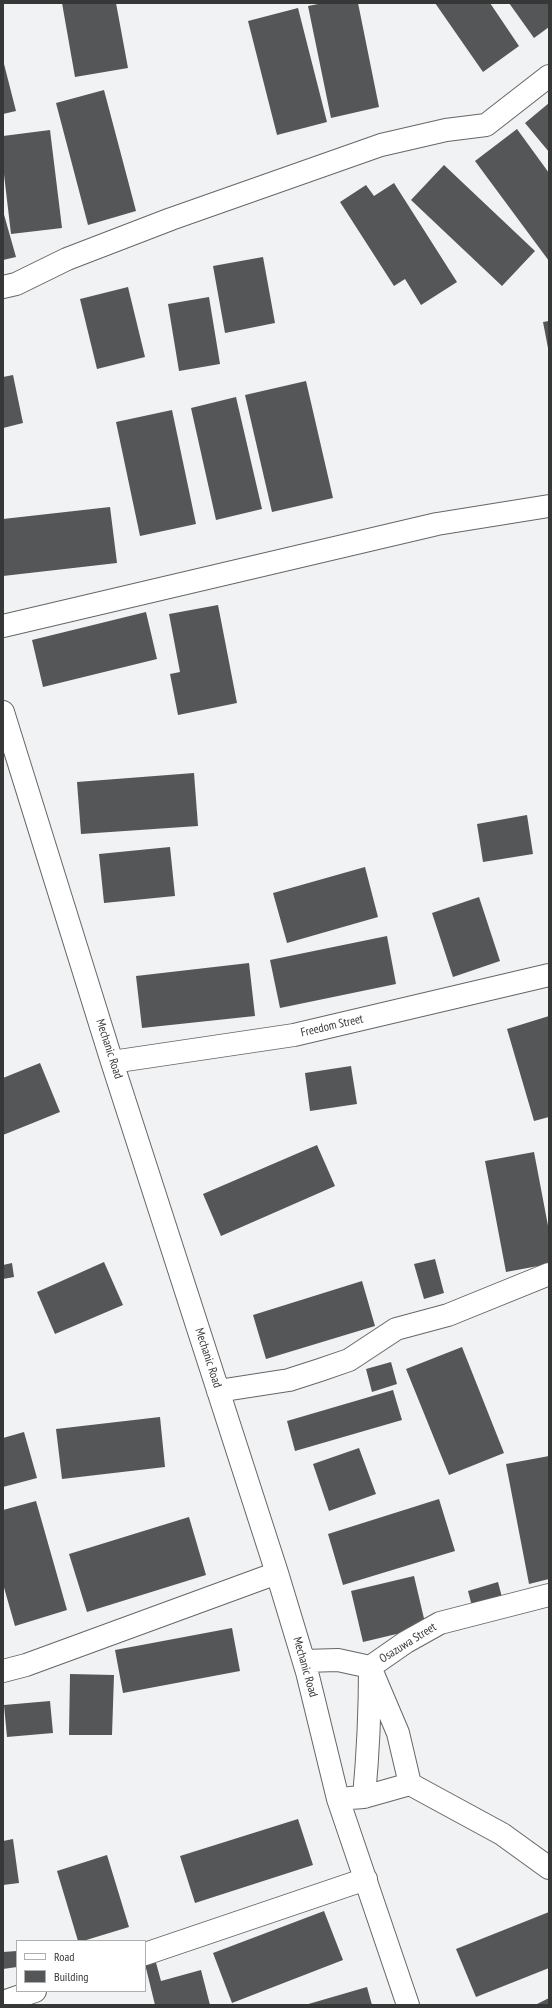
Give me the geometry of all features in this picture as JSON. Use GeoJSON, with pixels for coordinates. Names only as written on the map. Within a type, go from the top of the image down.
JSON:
{"type":"FeatureCollection","features":[{"type":"Feature","properties":{"kind":"street"},"geometry":{"type":"LineString","coordinates":[[3,287],[16,284],[67,259],[171,219],[381,145],[446,130],[486,125],[549,76]]}},
{"type":"Feature","properties":{"kind":"street"},"geometry":{"type":"LineString","coordinates":[[3,626],[437,524],[549,506]]}},
{"type":"Feature","properties":{"kind":"street","name":"Mechanic Road"},"geometry":{"type":"LineString","coordinates":[[3,712],[112,1062],[277,1573],[304,1661],[338,1799],[408,2005]]}},
{"type":"Feature","properties":{"kind":"street","name":"Freedom Street"},"geometry":{"type":"LineString","coordinates":[[112,1062],[294,1034],[549,975]]}},
{"type":"Feature","properties":{"kind":"street"},"geometry":{"type":"LineString","coordinates":[[218,1392],[289,1380],[349,1360],[396,1329],[448,1315],[549,1274]]}},
{"type":"Feature","properties":{"kind":"street"},"geometry":{"type":"LineString","coordinates":[[3,1671],[26,1665],[277,1573]]}},
{"type":"Feature","properties":{"kind":"street","name":"Osazuwa Street"},"geometry":{"type":"LineString","coordinates":[[364,1797],[369,1737],[368,1692],[370,1667],[406,1642],[440,1623],[549,1595]]}},
{"type":"Feature","properties":{"kind":"street"},"geometry":{"type":"LineString","coordinates":[[304,1661],[338,1660],[370,1667],[398,1733],[410,1784]]}},
{"type":"Feature","properties":{"kind":"street"},"geometry":{"type":"LineString","coordinates":[[338,1799],[364,1797],[410,1784],[502,1834],[549,1868]]}},
{"type":"Feature","properties":{"kind":"street"},"geometry":{"type":"LineString","coordinates":[[146,1954],[366,1880]]}},
{"type":"Feature","properties":{"kind":"street"},"geometry":{"type":"LineString","coordinates":[[3,2002],[31,1992]]}},
{"type":"Feature","properties":{"kind":"building"},"geometry":{"type":"Polygon","coordinates":[[[62,3],[116,3],[128,68],[75,77],[62,3]]]}},
{"type":"Feature","properties":{"kind":"building"},"geometry":{"type":"Polygon","coordinates":[[[323,3],[358,3],[379,107],[331,118],[308,6],[323,3]]]}},
{"type":"Feature","properties":{"kind":"building"},"geometry":{"type":"Polygon","coordinates":[[[435,3],[490,3],[519,46],[483,72],[435,3]]]}},
{"type":"Feature","properties":{"kind":"building"},"geometry":{"type":"Polygon","coordinates":[[[509,3],[549,3],[549,27],[534,38],[509,3]]]}},
{"type":"Feature","properties":{"kind":"building"},"geometry":{"type":"Polygon","coordinates":[[[298,8],[327,122],[277,135],[248,21],[298,8]]]}},
{"type":"Feature","properties":{"kind":"building"},"geometry":{"type":"Polygon","coordinates":[[[3,60],[16,111],[3,114],[3,60]]]}},
{"type":"Feature","properties":{"kind":"building"},"geometry":{"type":"Polygon","coordinates":[[[104,90],[136,211],[88,225],[56,103],[104,90]]]}},
{"type":"Feature","properties":{"kind":"building"},"geometry":{"type":"Polygon","coordinates":[[[549,103],[549,152],[525,123],[549,103]]]}},
{"type":"Feature","properties":{"kind":"building"},"geometry":{"type":"Polygon","coordinates":[[[517,129],[549,173],[549,261],[475,161],[517,129]]]}},
{"type":"Feature","properties":{"kind":"building"},"geometry":{"type":"Polygon","coordinates":[[[50,130],[62,228],[11,234],[3,166],[3,136],[50,130]]]}},
{"type":"Feature","properties":{"kind":"building"},"geometry":{"type":"Polygon","coordinates":[[[444,165],[535,251],[502,286],[411,200],[444,165]]]}},
{"type":"Feature","properties":{"kind":"building"},"geometry":{"type":"Polygon","coordinates":[[[394,183],[457,282],[421,305],[405,279],[394,286],[340,202],[366,185],[374,196],[394,183]]]}},
{"type":"Feature","properties":{"kind":"building"},"geometry":{"type":"Polygon","coordinates":[[[3,211],[16,257],[3,260],[3,211]]]}},
{"type":"Feature","properties":{"kind":"building"},"geometry":{"type":"Polygon","coordinates":[[[263,257],[275,323],[225,333],[213,266],[263,257]]]}},
{"type":"Feature","properties":{"kind":"building"},"geometry":{"type":"Polygon","coordinates":[[[128,287],[145,357],[97,369],[80,299],[128,287]]]}},
{"type":"Feature","properties":{"kind":"building"},"geometry":{"type":"Polygon","coordinates":[[[209,297],[220,364],[179,371],[168,304],[209,297]]]}},
{"type":"Feature","properties":{"kind":"building"},"geometry":{"type":"Polygon","coordinates":[[[549,321],[549,348],[548,348],[543,322],[549,321]]]}},
{"type":"Feature","properties":{"kind":"building"},"geometry":{"type":"Polygon","coordinates":[[[13,375],[23,423],[3,428],[3,377],[13,375]]]}},
{"type":"Feature","properties":{"kind":"building"},"geometry":{"type":"Polygon","coordinates":[[[306,381],[333,498],[272,512],[245,395],[306,381]]]}},
{"type":"Feature","properties":{"kind":"building"},"geometry":{"type":"Polygon","coordinates":[[[236,397],[262,509],[216,520],[191,408],[236,397]]]}},
{"type":"Feature","properties":{"kind":"building"},"geometry":{"type":"Polygon","coordinates":[[[172,410],[196,524],[140,536],[116,422],[172,410]]]}},
{"type":"Feature","properties":{"kind":"building"},"geometry":{"type":"Polygon","coordinates":[[[110,507],[117,563],[3,576],[3,519],[110,507]]]}},
{"type":"Feature","properties":{"kind":"building"},"geometry":{"type":"Polygon","coordinates":[[[218,605],[237,703],[178,715],[170,674],[180,672],[169,614],[218,605]]]}},
{"type":"Feature","properties":{"kind":"building"},"geometry":{"type":"Polygon","coordinates":[[[146,612],[157,659],[43,687],[32,640],[146,612]]]}},
{"type":"Feature","properties":{"kind":"building"},"geometry":{"type":"Polygon","coordinates":[[[194,773],[198,826],[81,834],[77,782],[194,773]]]}},
{"type":"Feature","properties":{"kind":"building"},"geometry":{"type":"Polygon","coordinates":[[[527,815],[533,854],[483,862],[477,824],[527,815]]]}},
{"type":"Feature","properties":{"kind":"building"},"geometry":{"type":"Polygon","coordinates":[[[170,847],[175,896],[104,903],[99,854],[170,847]]]}},
{"type":"Feature","properties":{"kind":"building"},"geometry":{"type":"Polygon","coordinates":[[[365,867],[378,917],[287,943],[273,893],[365,867]]]}},
{"type":"Feature","properties":{"kind":"building"},"geometry":{"type":"Polygon","coordinates":[[[479,897],[500,961],[453,977],[432,913],[479,897]]]}},
{"type":"Feature","properties":{"kind":"building"},"geometry":{"type":"Polygon","coordinates":[[[387,936],[396,984],[280,1008],[270,960],[387,936]]]}},
{"type":"Feature","properties":{"kind":"building"},"geometry":{"type":"Polygon","coordinates":[[[249,963],[255,1016],[142,1028],[136,976],[249,963]]]}},
{"type":"Feature","properties":{"kind":"building"},"geometry":{"type":"Polygon","coordinates":[[[549,1016],[549,1117],[534,1121],[507,1029],[549,1016]]]}},
{"type":"Feature","properties":{"kind":"building"},"geometry":{"type":"Polygon","coordinates":[[[40,1063],[60,1112],[3,1135],[3,1078],[40,1063]]]}},
{"type":"Feature","properties":{"kind":"building"},"geometry":{"type":"Polygon","coordinates":[[[351,1066],[357,1104],[310,1111],[305,1073],[351,1066]]]}},
{"type":"Feature","properties":{"kind":"building"},"geometry":{"type":"Polygon","coordinates":[[[317,1145],[335,1186],[221,1236],[203,1194],[317,1145]]]}},
{"type":"Feature","properties":{"kind":"building"},"geometry":{"type":"Polygon","coordinates":[[[534,1152],[549,1231],[549,1264],[506,1272],[485,1161],[534,1152]]]}},
{"type":"Feature","properties":{"kind":"building"},"geometry":{"type":"Polygon","coordinates":[[[435,1259],[444,1293],[424,1299],[414,1264],[435,1259]]]}},
{"type":"Feature","properties":{"kind":"building"},"geometry":{"type":"Polygon","coordinates":[[[104,1262],[123,1305],[55,1334],[37,1292],[104,1262]]]}},
{"type":"Feature","properties":{"kind":"building"},"geometry":{"type":"Polygon","coordinates":[[[12,1263],[14,1277],[3,1279],[3,1265],[12,1263]]]}},
{"type":"Feature","properties":{"kind":"building"},"geometry":{"type":"Polygon","coordinates":[[[362,1281],[375,1326],[266,1359],[253,1315],[362,1281]]]}},
{"type":"Feature","properties":{"kind":"building"},"geometry":{"type":"Polygon","coordinates":[[[462,1347],[504,1453],[449,1475],[406,1369],[462,1347]]]}},
{"type":"Feature","properties":{"kind":"building"},"geometry":{"type":"Polygon","coordinates":[[[391,1362],[397,1384],[372,1392],[366,1369],[391,1362]]]}},
{"type":"Feature","properties":{"kind":"building"},"geometry":{"type":"Polygon","coordinates":[[[393,1390],[402,1420],[295,1451],[287,1421],[393,1390]]]}},
{"type":"Feature","properties":{"kind":"building"},"geometry":{"type":"Polygon","coordinates":[[[160,1417],[165,1467],[62,1479],[56,1429],[160,1417]]]}},
{"type":"Feature","properties":{"kind":"building"},"geometry":{"type":"Polygon","coordinates":[[[24,1432],[37,1478],[3,1487],[3,1438],[24,1432]]]}},
{"type":"Feature","properties":{"kind":"building"},"geometry":{"type":"Polygon","coordinates":[[[359,1448],[376,1494],[329,1511],[313,1464],[359,1448]]]}},
{"type":"Feature","properties":{"kind":"building"},"geometry":{"type":"Polygon","coordinates":[[[549,1456],[549,1579],[529,1584],[506,1464],[549,1456]]]}},
{"type":"Feature","properties":{"kind":"building"},"geometry":{"type":"Polygon","coordinates":[[[439,1499],[455,1551],[343,1585],[328,1534],[439,1499]]]}},
{"type":"Feature","properties":{"kind":"building"},"geometry":{"type":"Polygon","coordinates":[[[36,1501],[67,1610],[15,1626],[3,1584],[3,1510],[36,1501]]]}},
{"type":"Feature","properties":{"kind":"building"},"geometry":{"type":"Polygon","coordinates":[[[189,1517],[206,1575],[87,1612],[69,1554],[189,1517]]]}},
{"type":"Feature","properties":{"kind":"building"},"geometry":{"type":"Polygon","coordinates":[[[414,1576],[426,1627],[363,1642],[351,1591],[414,1576]]]}},
{"type":"Feature","properties":{"kind":"building"},"geometry":{"type":"Polygon","coordinates":[[[498,1582],[503,1601],[473,1610],[468,1591],[498,1582]]]}},
{"type":"Feature","properties":{"kind":"building"},"geometry":{"type":"Polygon","coordinates":[[[232,1628],[240,1671],[123,1693],[115,1650],[232,1628]]]}},
{"type":"Feature","properties":{"kind":"building"},"geometry":{"type":"Polygon","coordinates":[[[70,1674],[114,1675],[112,1735],[69,1735],[70,1674]]]}},
{"type":"Feature","properties":{"kind":"building"},"geometry":{"type":"Polygon","coordinates":[[[50,1701],[53,1733],[7,1737],[4,1705],[50,1701]]]}},
{"type":"Feature","properties":{"kind":"building"},"geometry":{"type":"Polygon","coordinates":[[[298,1819],[313,1865],[195,1903],[180,1856],[298,1819]]]}},
{"type":"Feature","properties":{"kind":"building"},"geometry":{"type":"Polygon","coordinates":[[[13,1839],[19,1883],[3,1885],[3,1841],[13,1839]]]}},
{"type":"Feature","properties":{"kind":"building"},"geometry":{"type":"Polygon","coordinates":[[[107,1855],[129,1927],[86,1940],[78,1940],[57,1871],[107,1855]]]}},
{"type":"Feature","properties":{"kind":"building"},"geometry":{"type":"Polygon","coordinates":[[[324,1911],[343,1960],[232,2003],[213,1953],[324,1911]]]}},
{"type":"Feature","properties":{"kind":"building"},"geometry":{"type":"Polygon","coordinates":[[[549,1912],[549,1968],[476,1997],[456,1949],[549,1912]]]}},
{"type":"Feature","properties":{"kind":"building"},"geometry":{"type":"Polygon","coordinates":[[[16,1951],[16,1967],[3,1969],[3,1952],[16,1951]]]}},
{"type":"Feature","properties":{"kind":"building"},"geometry":{"type":"Polygon","coordinates":[[[155,1959],[161,1981],[201,1970],[210,2005],[155,2005],[146,1964],[155,1959]]]}},
{"type":"Feature","properties":{"kind":"building"},"geometry":{"type":"Polygon","coordinates":[[[367,1987],[372,2005],[305,2005],[367,1987]]]}},
{"type":"Feature","properties":{"kind":"building"},"geometry":{"type":"Polygon","coordinates":[[[549,1998],[549,2005],[535,2005],[549,1998]]]}}]}
